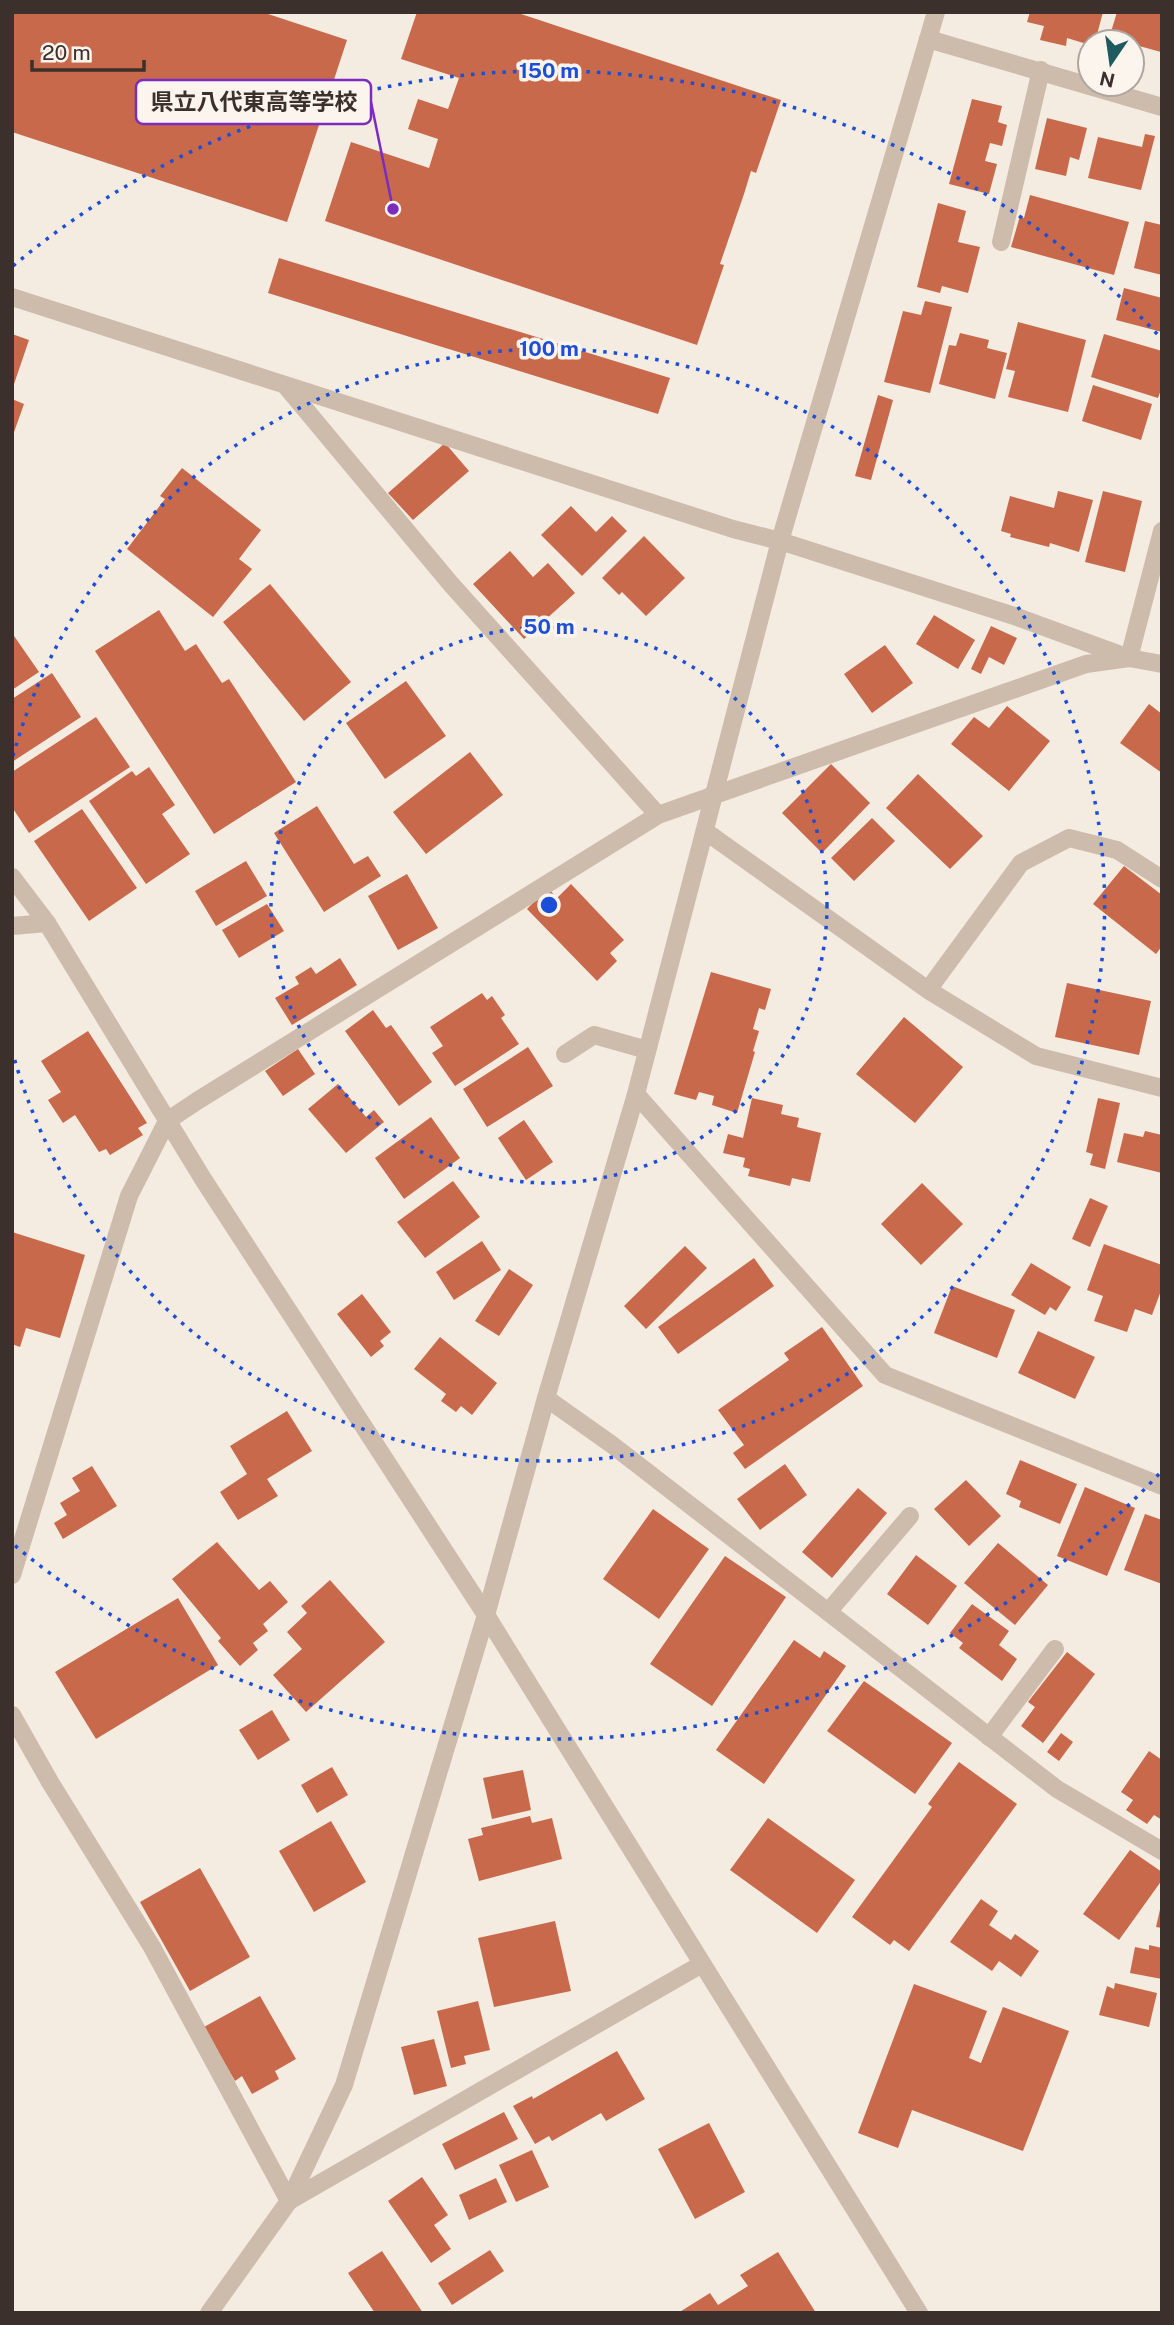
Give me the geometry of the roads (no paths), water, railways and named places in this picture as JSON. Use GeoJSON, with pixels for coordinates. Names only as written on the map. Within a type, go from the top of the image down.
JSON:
{"type":"FeatureCollection","features":[{"type":"Feature","properties":{"kind":"street"},"geometry":{"type":"LineString","coordinates":[[209,2313],[289,2202],[344,2085],[486,1615],[545,1398],[636,1094],[780,541],[936,12]]}},
{"type":"Feature","properties":{"kind":"street"},"geometry":{"type":"LineString","coordinates":[[928,38],[1162,107]]}},
{"type":"Feature","properties":{"kind":"street"},"geometry":{"type":"LineString","coordinates":[[1001,242],[1041,70]]}},
{"type":"Feature","properties":{"kind":"street"},"geometry":{"type":"LineString","coordinates":[[12,297],[733,529],[780,541],[1017,617],[1129,658],[1162,664]]}},
{"type":"Feature","properties":{"kind":"street"},"geometry":{"type":"LineString","coordinates":[[285,385],[450,583],[658,815]]}},
{"type":"Feature","properties":{"kind":"street"},"geometry":{"type":"LineString","coordinates":[[1129,658],[1162,531]]}},
{"type":"Feature","properties":{"kind":"street"},"geometry":{"type":"LineString","coordinates":[[12,1575],[129,1196],[167,1122],[658,815],[1086,664],[1129,658]]}},
{"type":"Feature","properties":{"kind":"street"},"geometry":{"type":"LineString","coordinates":[[705,831],[928,990],[1036,1056],[1162,1088]]}},
{"type":"Feature","properties":{"kind":"street"},"geometry":{"type":"LineString","coordinates":[[928,990],[1021,863],[1069,838],[1117,850],[1162,880]]}},
{"type":"Feature","properties":{"kind":"street"},"geometry":{"type":"LineString","coordinates":[[12,877],[47,923],[167,1122],[486,1615],[919,2313]]}},
{"type":"Feature","properties":{"kind":"street"},"geometry":{"type":"LineString","coordinates":[[12,926],[47,923]]}},
{"type":"Feature","properties":{"kind":"street"},"geometry":{"type":"LineString","coordinates":[[565,1054],[594,1035],[647,1050]]}},
{"type":"Feature","properties":{"kind":"street"},"geometry":{"type":"LineString","coordinates":[[636,1094],[885,1375],[1162,1486]]}},
{"type":"Feature","properties":{"kind":"street"},"geometry":{"type":"LineString","coordinates":[[545,1398],[611,1444],[1056,1789],[1162,1851]]}},
{"type":"Feature","properties":{"kind":"street"},"geometry":{"type":"LineString","coordinates":[[828,1612],[910,1516]]}},
{"type":"Feature","properties":{"kind":"street"},"geometry":{"type":"LineString","coordinates":[[989,1737],[1055,1650]]}},
{"type":"Feature","properties":{"kind":"street"},"geometry":{"type":"LineString","coordinates":[[12,1715],[152,1947],[289,2202]]}},
{"type":"Feature","properties":{"kind":"street"},"geometry":{"type":"LineString","coordinates":[[289,2202],[702,1964]]}},
{"type":"Feature","properties":{"kind":"place","name":"県立八代東高等学校"},"geometry":{"type":"Point","coordinates":[393,209]}}]}
